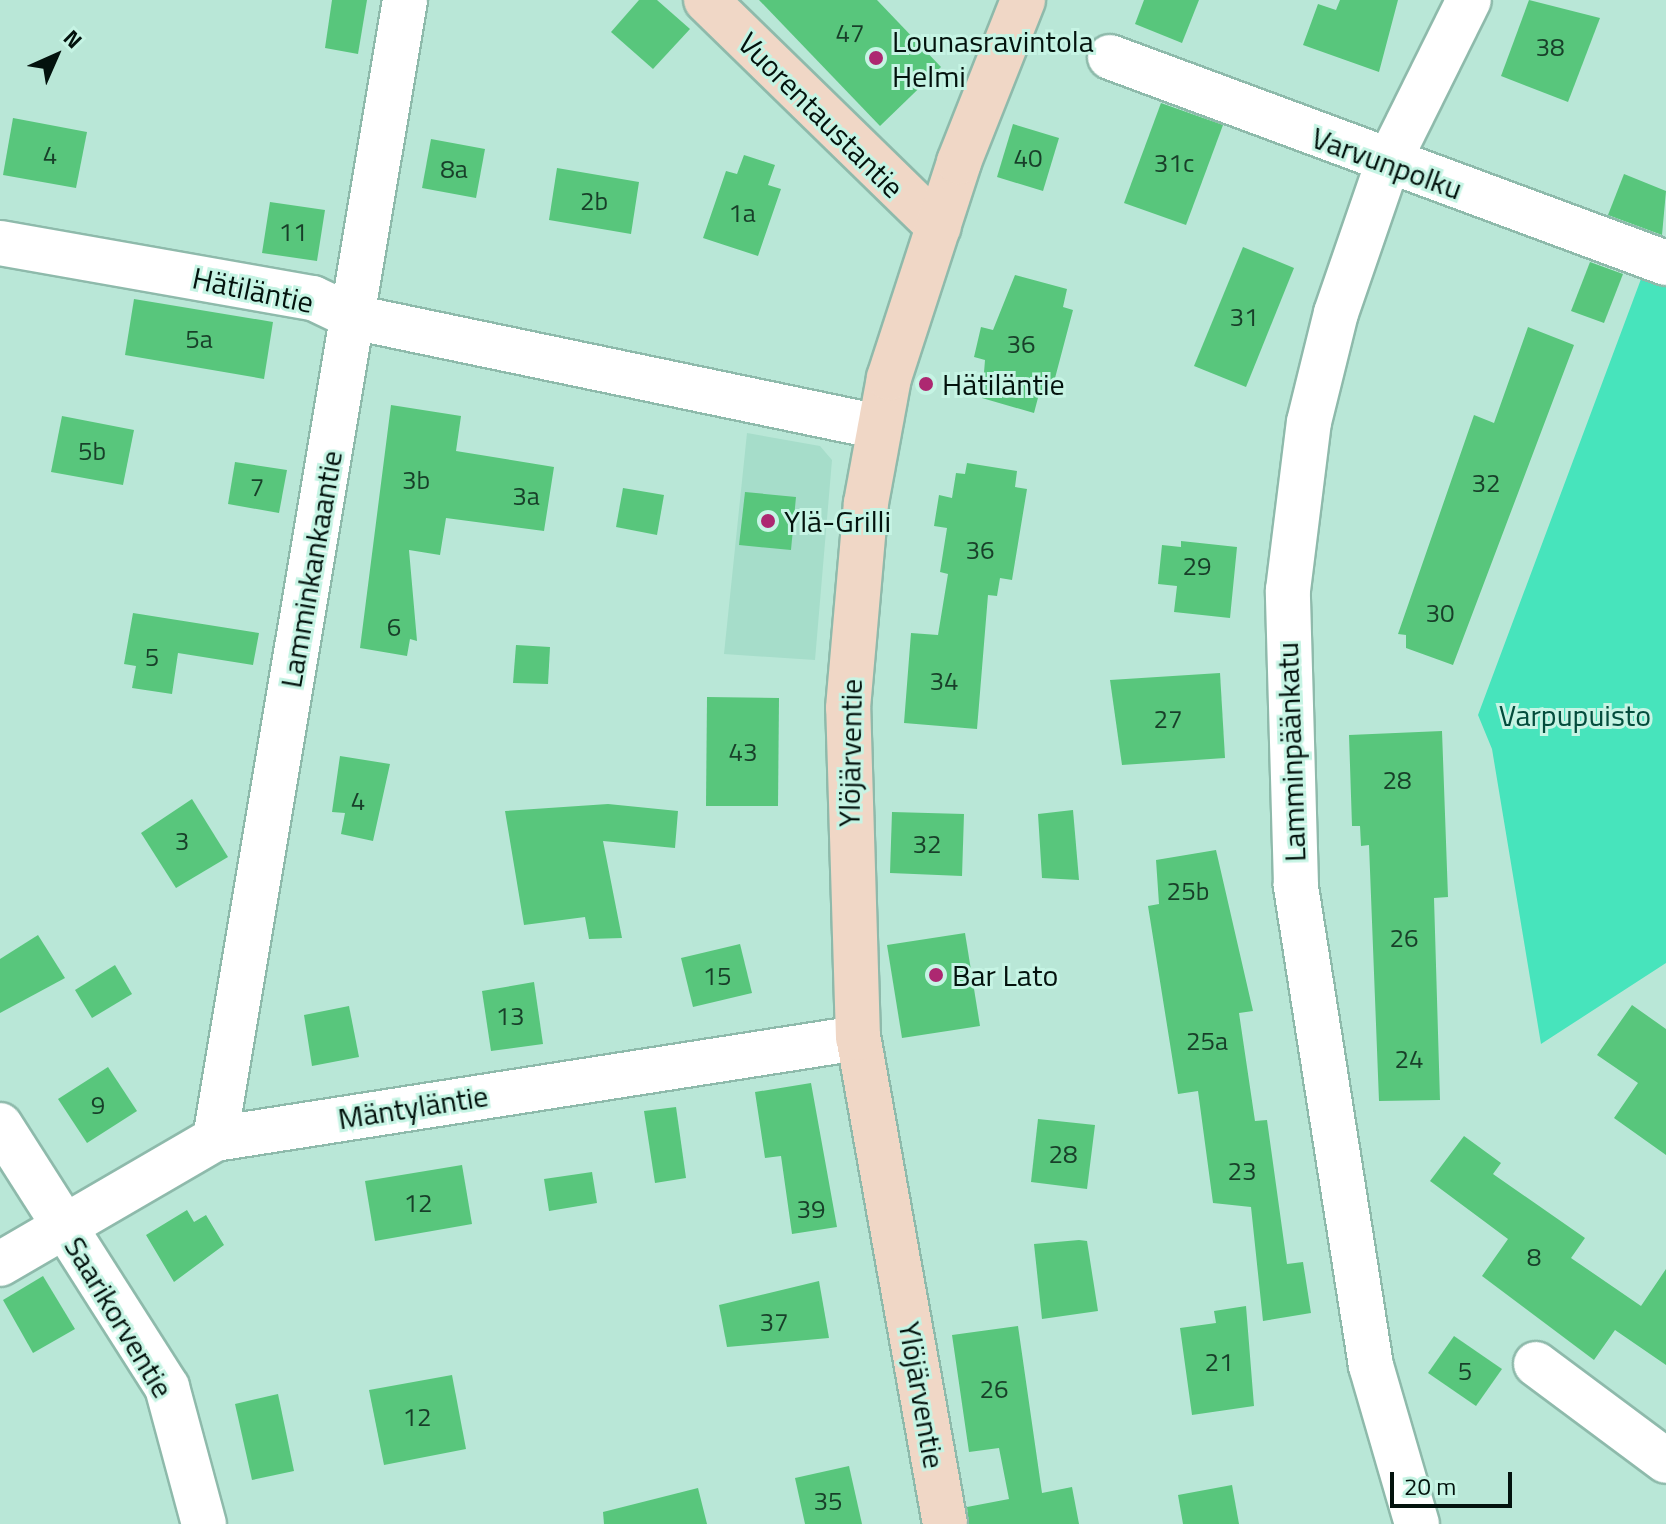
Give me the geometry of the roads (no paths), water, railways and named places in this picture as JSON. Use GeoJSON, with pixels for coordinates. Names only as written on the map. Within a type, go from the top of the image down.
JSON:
{"type":"FeatureCollection","features":[{"type":"Feature","properties":{"kind":"main road","name":"Vuorentaustantie"},"geometry":{"type":"LineString","coordinates":[[706,0],[939,227]]}},
{"type":"Feature","properties":{"kind":"main road","name":"Ylöjärventie"},"geometry":{"type":"LineString","coordinates":[[945,1524],[858,1038],[848,708],[879,427],[939,227],[1023,0]]}},
{"type":"Feature","properties":{"kind":"street","name":"Lamminkankaantie"},"geometry":{"type":"LineString","coordinates":[[215,1139],[405,0]]}},
{"type":"Feature","properties":{"kind":"street","name":"Lamminpäänkatu"},"geometry":{"type":"LineString","coordinates":[[1417,1524],[1371,1366],[1321,1062],[1296,885],[1286,694],[1288,590],[1309,422],[1336,313],[1387,165],[1469,0]]}},
{"type":"Feature","properties":{"kind":"street","name":"Varvunpolku"},"geometry":{"type":"LineString","coordinates":[[1110,57],[1387,165],[1666,263]]}},
{"type":"Feature","properties":{"kind":"street","name":"Hätiläntie"},"geometry":{"type":"LineString","coordinates":[[0,243],[313,298],[353,317],[879,427]]}},
{"type":"Feature","properties":{"kind":"street","name":"Mäntyläntie"},"geometry":{"type":"LineString","coordinates":[[0,1264],[215,1139],[858,1038]]}},
{"type":"Feature","properties":{"kind":"street","name":"Saarikorventie"},"geometry":{"type":"LineString","coordinates":[[0,1125],[167,1387],[204,1524]]}},
{"type":"Feature","properties":{"kind":"street"},"geometry":{"type":"LineString","coordinates":[[1536,1364],[1666,1461]]}},
{"type":"Feature","properties":{"kind":"place","name":"Lounasravintola Helmi"},"geometry":{"type":"Point","coordinates":[876,58]}},
{"type":"Feature","properties":{"kind":"place","name":"Hätiläntie"},"geometry":{"type":"Point","coordinates":[926,384]}},
{"type":"Feature","properties":{"kind":"place","name":"Ylä-Grilli"},"geometry":{"type":"Point","coordinates":[768,521]}},
{"type":"Feature","properties":{"kind":"place","name":"Bar Lato"},"geometry":{"type":"Point","coordinates":[936,975]}},
{"type":"Feature","properties":{"kind":"park label","name":"Varpupuisto"},"geometry":{"type":"Point","coordinates":[1575,715]}}]}
